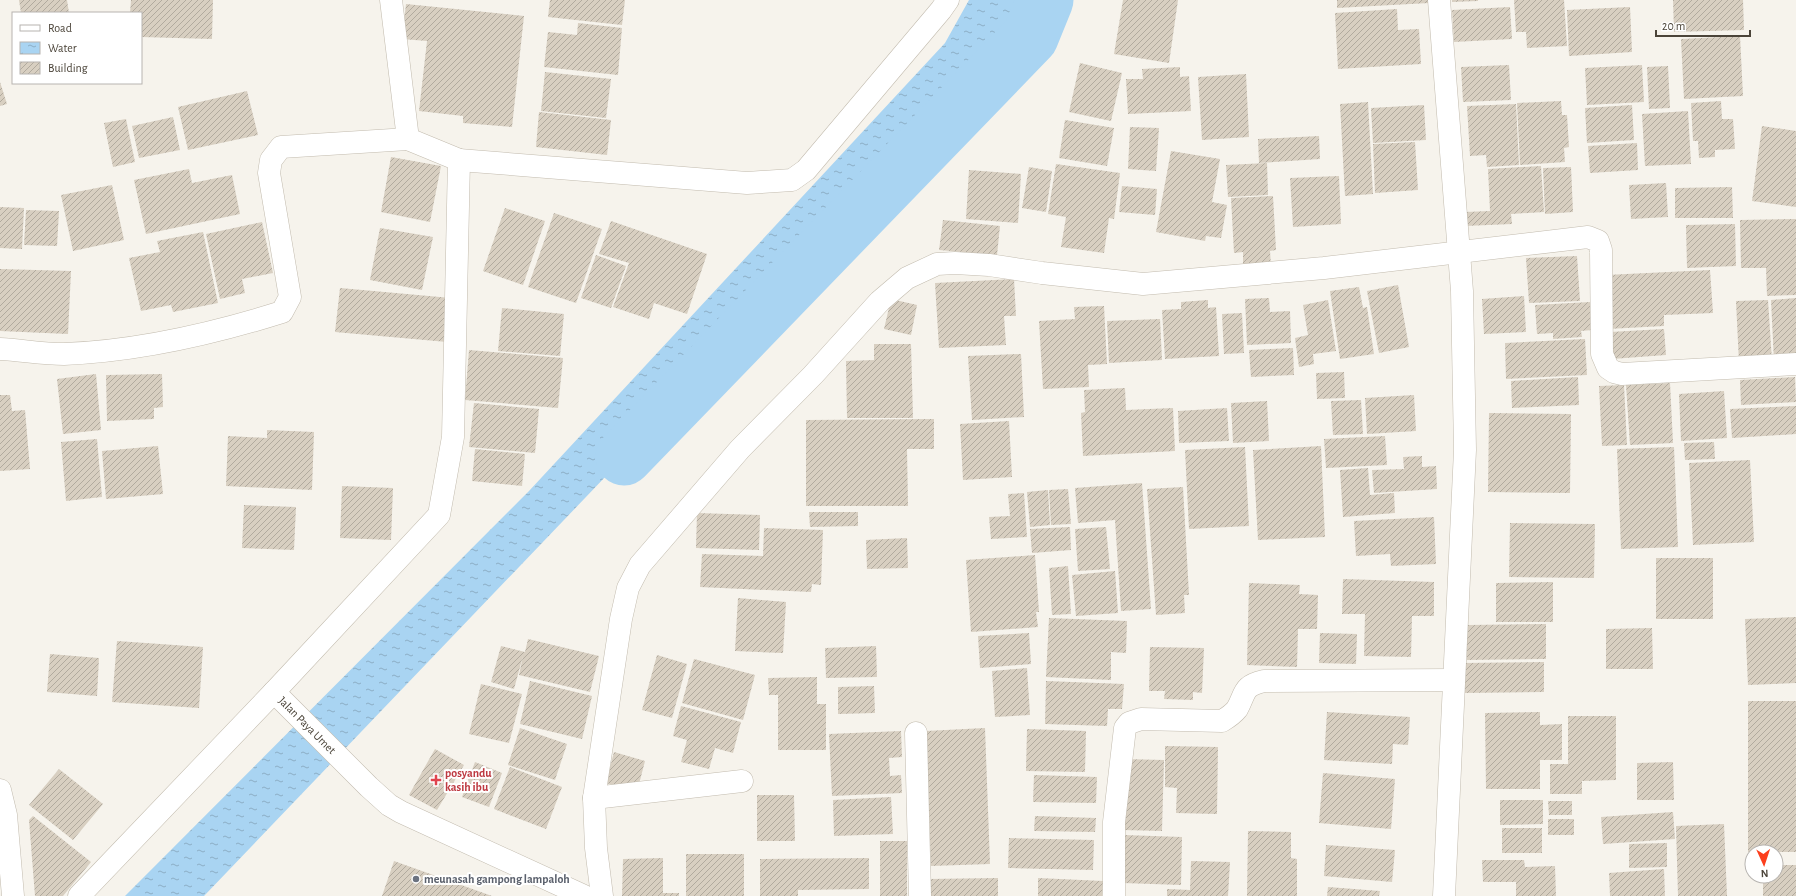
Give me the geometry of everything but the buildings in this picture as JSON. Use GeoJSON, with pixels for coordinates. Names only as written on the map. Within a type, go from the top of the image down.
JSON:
{"type":"FeatureCollection","features":[{"type":"Feature","properties":{"kind":"street"},"geometry":{"type":"LineString","coordinates":[[391,0],[408,139]]}},
{"type":"Feature","properties":{"kind":"street"},"geometry":{"type":"LineString","coordinates":[[0,349],[40,353],[100,351],[177,339],[232,328],[282,312],[290,297],[270,173],[271,160],[281,147],[408,139],[459,160],[747,183],[792,180],[806,170],[948,0]]}},
{"type":"Feature","properties":{"kind":"street"},"geometry":{"type":"LineString","coordinates":[[1439,0],[1462,291],[1465,450],[1444,896]]}},
{"type":"Feature","properties":{"kind":"street"},"geometry":{"type":"LineString","coordinates":[[279,697],[439,515],[453,437],[459,160]]}},
{"type":"Feature","properties":{"kind":"street"},"geometry":{"type":"LineString","coordinates":[[602,896],[596,848],[594,798],[620,619],[628,588],[640,565],[735,455],[813,375],[880,302],[907,278],[922,270],[937,264],[955,263],[989,265],[1042,273],[1143,284],[1324,268],[1588,237],[1598,241],[1601,250],[1602,354],[1608,368],[1614,372],[1622,374],[1671,372],[1796,364]]}},
{"type":"Feature","properties":{"kind":"street"},"geometry":{"type":"LineString","coordinates":[[1114,896],[1114,822],[1125,728],[1129,723],[1141,719],[1222,721],[1237,709],[1243,693],[1247,688],[1254,683],[1264,681],[1453,680]]}},
{"type":"Feature","properties":{"kind":"street","name":"Jalan Paya Umet"},"geometry":{"type":"LineString","coordinates":[[79,896],[279,697],[368,787],[401,812],[584,896]]}},
{"type":"Feature","properties":{"kind":"street"},"geometry":{"type":"LineString","coordinates":[[916,733],[920,896]]}},
{"type":"Feature","properties":{"kind":"street"},"geometry":{"type":"LineString","coordinates":[[594,798],[742,781]]}},
{"type":"Feature","properties":{"kind":"street"},"geometry":{"type":"LineString","coordinates":[[0,790],[6,815],[13,896]]}},
{"type":"Feature","properties":{"kind":"water"},"geometry":{"type":"Polygon","coordinates":[[[969,0],[1029,0],[1008,48],[944,123],[204,896],[125,896],[529,491],[945,43],[969,0]]]}},
{"type":"Feature","properties":{"kind":"waterway"},"geometry":{"type":"LineString","coordinates":[[624,457],[1030,37],[1045,0]]}},
{"type":"Feature","properties":{"kind":"place","name":"posyandu kasih ibu"},"geometry":{"type":"Point","coordinates":[436,780]}},
{"type":"Feature","properties":{"kind":"place","name":"meunasah gampong lampaloh"},"geometry":{"type":"Point","coordinates":[416,879]}}]}
